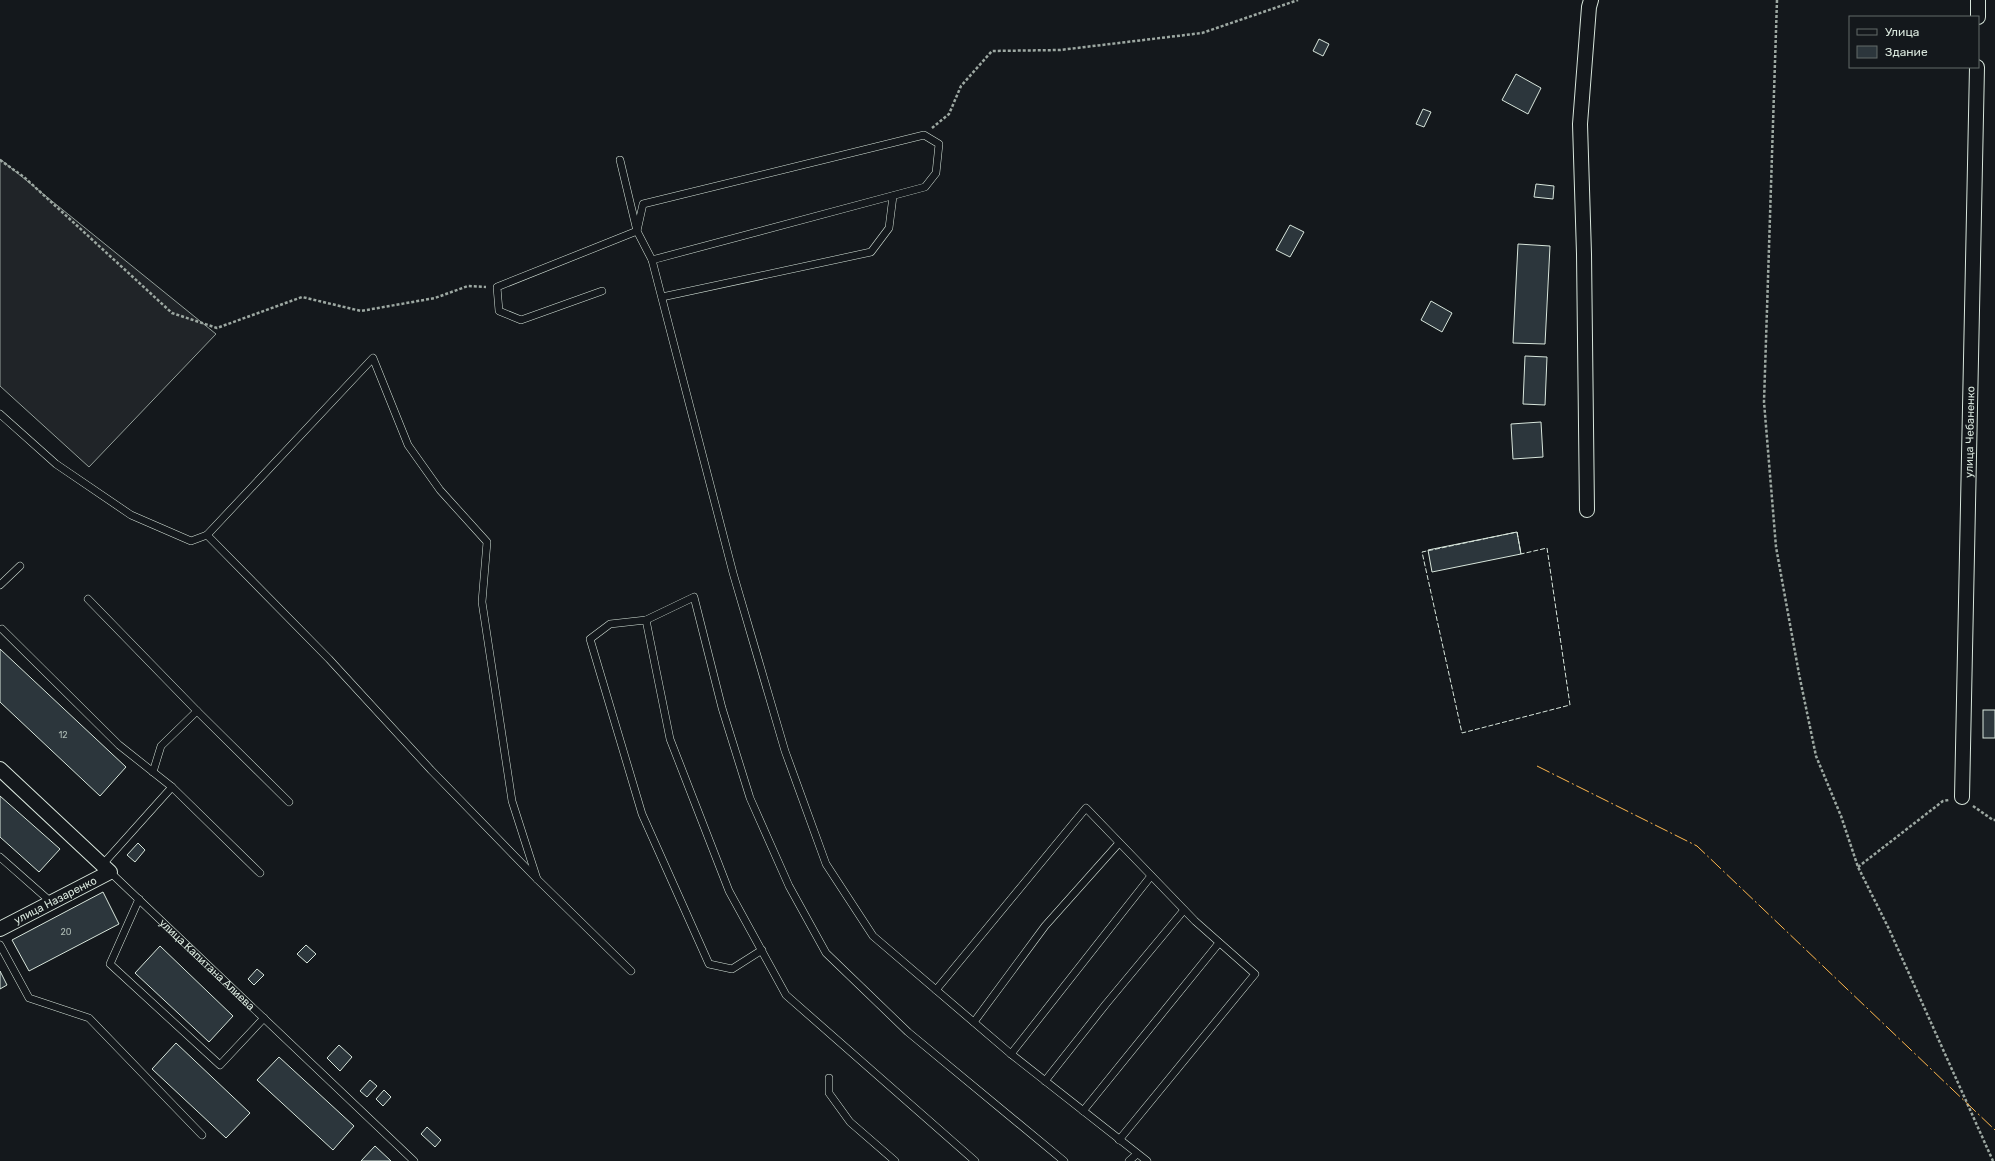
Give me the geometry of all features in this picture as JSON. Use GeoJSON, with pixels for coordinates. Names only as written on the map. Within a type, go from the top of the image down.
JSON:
{"type":"FeatureCollection","features":[{"type":"Feature","properties":{"kind":"street"},"geometry":{"type":"LineString","coordinates":[[1587,510],[1584,254],[1580,124],[1589,7],[1591,0]]}},
{"type":"Feature","properties":{"kind":"street"},"geometry":{"type":"LineString","coordinates":[[1978,0],[1978,16]]}},
{"type":"Feature","properties":{"kind":"street","name":"улица Чебаненко"},"geometry":{"type":"LineString","coordinates":[[1962,797],[1977,68]]}},
{"type":"Feature","properties":{"kind":"street","name":"улица Капитана Алиева"},"geometry":{"type":"LineString","coordinates":[[0,769],[107,868]]}},
{"type":"Feature","properties":{"kind":"street","name":"улица Назаренко"},"geometry":{"type":"LineString","coordinates":[[0,929],[51,902],[107,868]]}},
{"type":"Feature","properties":{"kind":"lane"},"geometry":{"type":"LineString","coordinates":[[637,231],[643,204],[924,135],[939,144],[936,173],[925,187],[652,260]]}},
{"type":"Feature","properties":{"kind":"lane"},"geometry":{"type":"LineString","coordinates":[[620,160],[637,231],[652,260],[733,573],[785,751],[826,864],[873,936],[1011,1054],[1146,1161]]}},
{"type":"Feature","properties":{"kind":"lane"},"geometry":{"type":"LineString","coordinates":[[662,297],[871,252],[889,228],[893,196]]}},
{"type":"Feature","properties":{"kind":"lane"},"geometry":{"type":"LineString","coordinates":[[602,291],[521,320],[499,311],[497,287],[637,231]]}},
{"type":"Feature","properties":{"kind":"lane"},"geometry":{"type":"LineString","coordinates":[[0,414],[56,464],[131,515],[191,540],[207,535],[373,358],[408,445],[440,490],[487,542],[482,602],[512,801],[538,880]]}},
{"type":"Feature","properties":{"kind":"lane"},"geometry":{"type":"LineString","coordinates":[[207,535],[329,659],[431,770],[538,880],[631,972]]}},
{"type":"Feature","properties":{"kind":"lane"},"geometry":{"type":"LineString","coordinates":[[0,585],[20,566]]}},
{"type":"Feature","properties":{"kind":"lane"},"geometry":{"type":"LineString","coordinates":[[762,950],[732,969],[709,964],[642,814],[590,639],[610,624],[646,620],[694,597],[722,708],[750,798],[789,886],[826,953],[908,1032],[1064,1161]]}},
{"type":"Feature","properties":{"kind":"lane"},"geometry":{"type":"LineString","coordinates":[[88,599],[197,712],[289,802]]}},
{"type":"Feature","properties":{"kind":"lane"},"geometry":{"type":"LineString","coordinates":[[646,620],[670,738],[729,891],[786,995],[975,1161]]}},
{"type":"Feature","properties":{"kind":"lane"},"geometry":{"type":"LineString","coordinates":[[2,629],[119,745],[172,787],[260,873]]}},
{"type":"Feature","properties":{"kind":"lane"},"geometry":{"type":"LineString","coordinates":[[153,772],[161,746],[197,712]]}},
{"type":"Feature","properties":{"kind":"lane"},"geometry":{"type":"LineString","coordinates":[[107,868],[172,787]]}},
{"type":"Feature","properties":{"kind":"lane"},"geometry":{"type":"LineString","coordinates":[[936,990],[1086,808],[1184,910],[1255,974],[1120,1140]]}},
{"type":"Feature","properties":{"kind":"lane"},"geometry":{"type":"LineString","coordinates":[[974,1022],[1045,926],[1120,843]]}},
{"type":"Feature","properties":{"kind":"lane"},"geometry":{"type":"LineString","coordinates":[[0,857],[51,902]]}},
{"type":"Feature","properties":{"kind":"lane","name":"улица Капитана Алиева"},"geometry":{"type":"LineString","coordinates":[[107,868],[414,1161]]}},
{"type":"Feature","properties":{"kind":"lane"},"geometry":{"type":"LineString","coordinates":[[1011,1054],[1151,876]]}},
{"type":"Feature","properties":{"kind":"lane"},"geometry":{"type":"LineString","coordinates":[[139,899],[110,964],[220,1065],[264,1018]]}},
{"type":"Feature","properties":{"kind":"lane"},"geometry":{"type":"LineString","coordinates":[[1046,1081],[1106,1004],[1184,910]]}},
{"type":"Feature","properties":{"kind":"lane"},"geometry":{"type":"LineString","coordinates":[[1083,1111],[1219,943]]}},
{"type":"Feature","properties":{"kind":"lane"},"geometry":{"type":"LineString","coordinates":[[0,944],[29,998],[90,1018],[202,1134]]}},
{"type":"Feature","properties":{"kind":"lane"},"geometry":{"type":"LineString","coordinates":[[829,1078],[829,1093],[850,1122],[895,1161]]}},
{"type":"Feature","properties":{"kind":"lane"},"geometry":{"type":"LineString","coordinates":[[1129,1161],[1137,1154]]}},
{"type":"Feature","properties":{"kind":"path"},"geometry":{"type":"LineString","coordinates":[[924,135],[949,114],[961,86],[992,51],[1060,50],[1202,33],[1298,0]]}},
{"type":"Feature","properties":{"kind":"path"},"geometry":{"type":"LineString","coordinates":[[1777,0],[1764,402],[1776,547],[1799,674],[1816,756],[1841,816],[1858,867],[1889,929],[1993,1161]]}},
{"type":"Feature","properties":{"kind":"path"},"geometry":{"type":"LineString","coordinates":[[0,160],[24,177],[172,313],[217,328],[302,297],[361,311],[435,298],[468,286],[497,287]]}},
{"type":"Feature","properties":{"kind":"path"},"geometry":{"type":"LineString","coordinates":[[1858,867],[1943,801],[1962,797],[1995,820]]}},
{"type":"Feature","properties":{"kind":"shaded area"},"geometry":{"type":"Polygon","coordinates":[[[0,159],[216,334],[89,467],[0,386],[0,159]]]}},
{"type":"Feature","properties":{"kind":"building"},"geometry":{"type":"Polygon","coordinates":[[[1319,39],[1329,44],[1323,56],[1313,51],[1319,39]]]}},
{"type":"Feature","properties":{"kind":"building"},"geometry":{"type":"Polygon","coordinates":[[[1516,74],[1541,88],[1528,114],[1502,100],[1516,74]]]}},
{"type":"Feature","properties":{"kind":"building"},"geometry":{"type":"Polygon","coordinates":[[[1423,109],[1431,112],[1424,127],[1416,124],[1423,109]]]}},
{"type":"Feature","properties":{"kind":"building"},"geometry":{"type":"Polygon","coordinates":[[[1536,184],[1554,186],[1553,199],[1534,197],[1536,184]]]}},
{"type":"Feature","properties":{"kind":"building"},"geometry":{"type":"Polygon","coordinates":[[[1290,225],[1304,232],[1290,257],[1276,250],[1290,225]]]}},
{"type":"Feature","properties":{"kind":"building"},"geometry":{"type":"Polygon","coordinates":[[[1518,244],[1550,246],[1545,344],[1513,343],[1518,244]]]}},
{"type":"Feature","properties":{"kind":"building"},"geometry":{"type":"Polygon","coordinates":[[[1431,301],[1452,313],[1442,332],[1421,320],[1431,301]]]}},
{"type":"Feature","properties":{"kind":"building"},"geometry":{"type":"Polygon","coordinates":[[[1525,356],[1547,357],[1545,405],[1523,404],[1525,356]]]}},
{"type":"Feature","properties":{"kind":"building"},"geometry":{"type":"Polygon","coordinates":[[[1541,422],[1543,457],[1513,459],[1511,424],[1541,422]]]}},
{"type":"Feature","properties":{"kind":"building"},"geometry":{"type":"Polygon","coordinates":[[[1517,532],[1521,554],[1432,572],[1428,550],[1517,532]]]}},
{"type":"Feature","properties":{"kind":"building"},"geometry":{"type":"Polygon","coordinates":[[[0,649],[126,767],[100,796],[0,702],[0,649]]]}},
{"type":"Feature","properties":{"kind":"building"},"geometry":{"type":"Polygon","coordinates":[[[1983,710],[1995,710],[1995,738],[1983,738],[1983,710]]]}},
{"type":"Feature","properties":{"kind":"building"},"geometry":{"type":"Polygon","coordinates":[[[0,796],[60,849],[39,872],[0,837],[0,796]]]}},
{"type":"Feature","properties":{"kind":"building"},"geometry":{"type":"Polygon","coordinates":[[[138,843],[145,850],[135,862],[127,855],[138,843]]]}},
{"type":"Feature","properties":{"kind":"building"},"geometry":{"type":"Polygon","coordinates":[[[103,892],[119,924],[29,971],[12,940],[103,892]]]}},
{"type":"Feature","properties":{"kind":"building"},"geometry":{"type":"Polygon","coordinates":[[[306,945],[316,954],[307,963],[297,954],[306,945]]]}},
{"type":"Feature","properties":{"kind":"building"},"geometry":{"type":"Polygon","coordinates":[[[160,946],[233,1016],[209,1042],[135,973],[160,946]]]}},
{"type":"Feature","properties":{"kind":"building"},"geometry":{"type":"Polygon","coordinates":[[[257,969],[264,975],[254,985],[248,979],[257,969]]]}},
{"type":"Feature","properties":{"kind":"building"},"geometry":{"type":"Polygon","coordinates":[[[0,971],[7,985],[0,989],[0,971]]]}},
{"type":"Feature","properties":{"kind":"building"},"geometry":{"type":"Polygon","coordinates":[[[176,1043],[250,1113],[226,1138],[152,1069],[176,1043]]]}},
{"type":"Feature","properties":{"kind":"building"},"geometry":{"type":"Polygon","coordinates":[[[339,1045],[352,1057],[340,1071],[327,1058],[339,1045]]]}},
{"type":"Feature","properties":{"kind":"building"},"geometry":{"type":"Polygon","coordinates":[[[279,1057],[354,1126],[333,1150],[257,1080],[279,1057]]]}},
{"type":"Feature","properties":{"kind":"building"},"geometry":{"type":"Polygon","coordinates":[[[370,1080],[377,1086],[367,1097],[360,1091],[370,1080]]]}},
{"type":"Feature","properties":{"kind":"building"},"geometry":{"type":"Polygon","coordinates":[[[384,1090],[391,1097],[383,1106],[376,1099],[384,1090]]]}},
{"type":"Feature","properties":{"kind":"building"},"geometry":{"type":"Polygon","coordinates":[[[427,1127],[441,1140],[435,1147],[421,1134],[427,1127]]]}},
{"type":"Feature","properties":{"kind":"building"},"geometry":{"type":"Polygon","coordinates":[[[375,1146],[391,1161],[361,1161],[375,1146]]]}},
{"type":"Feature","properties":{"kind":"fence"},"geometry":{"type":"LineString","coordinates":[[1517,532],[1521,554],[1547,548],[1570,705],[1462,733],[1422,552],[1517,532]]}},
{"type":"Feature","properties":{"kind":"power"},"geometry":{"type":"LineString","coordinates":[[1537,766],[1697,846],[1995,1130]]}}]}
